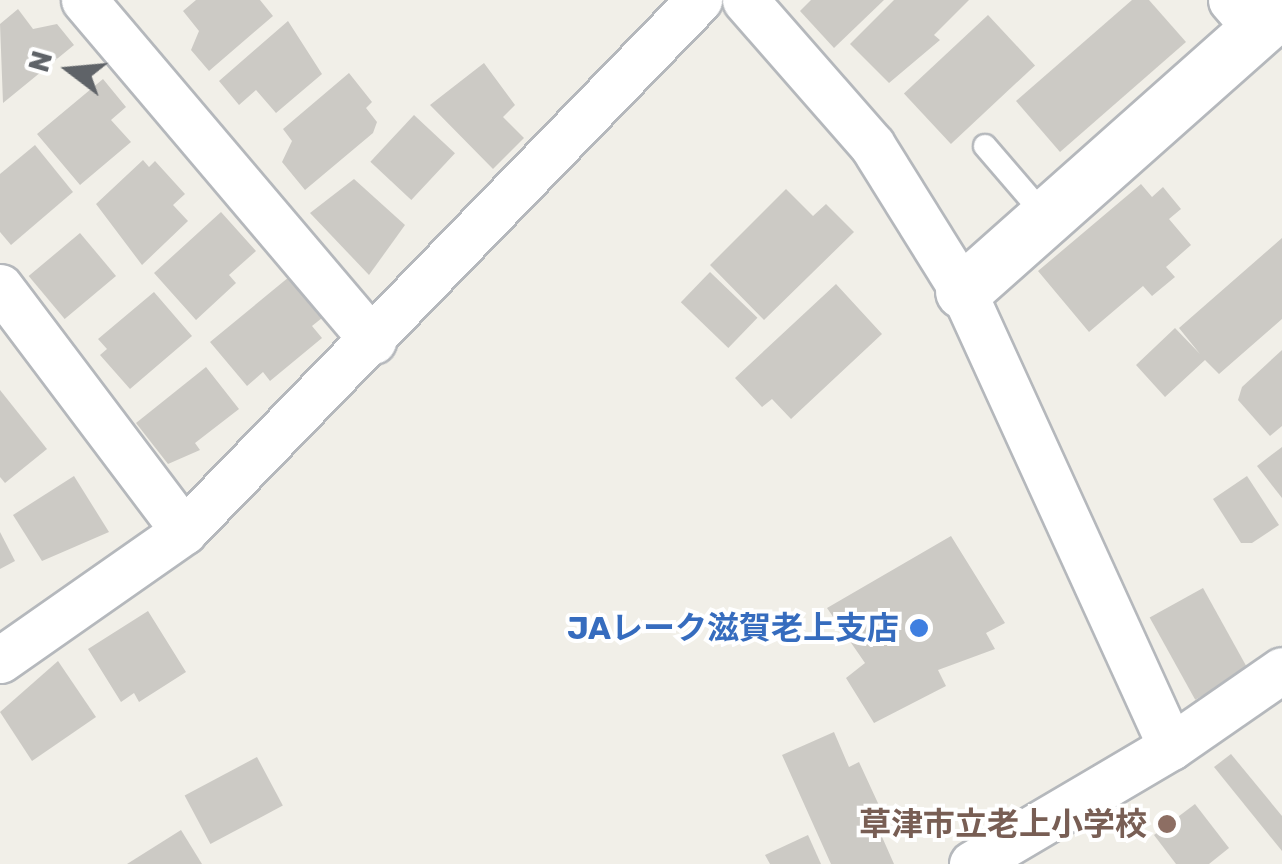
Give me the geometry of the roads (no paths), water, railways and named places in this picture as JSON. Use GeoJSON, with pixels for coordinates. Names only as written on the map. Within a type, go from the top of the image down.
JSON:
{"type":"FeatureCollection","features":[{"type":"Feature","properties":{"kind":"street"},"geometry":{"type":"LineString","coordinates":[[84,0],[372,341]]}},
{"type":"Feature","properties":{"kind":"street"},"geometry":{"type":"LineString","coordinates":[[0,660],[184,531],[699,0]]}},
{"type":"Feature","properties":{"kind":"street"},"geometry":{"type":"LineString","coordinates":[[745,0],[872,146],[963,291],[1171,747]]}},
{"type":"Feature","properties":{"kind":"street"},"geometry":{"type":"LineString","coordinates":[[963,291],[1046,218],[1257,12]]}},
{"type":"Feature","properties":{"kind":"street"},"geometry":{"type":"LineString","coordinates":[[0,287],[184,531]]}},
{"type":"Feature","properties":{"kind":"street"},"geometry":{"type":"LineString","coordinates":[[972,864],[1171,747],[1282,670]]}},
{"type":"Feature","properties":{"kind":"lane"},"geometry":{"type":"LineString","coordinates":[[985,146],[1046,218]]}},
{"type":"Feature","properties":{"kind":"place","name":"JAレーク滋賀老上支店"},"geometry":{"type":"Point","coordinates":[919,628]}},
{"type":"Feature","properties":{"kind":"place","name":"草津市立老上小学校"},"geometry":{"type":"Point","coordinates":[1167,824]}}]}
